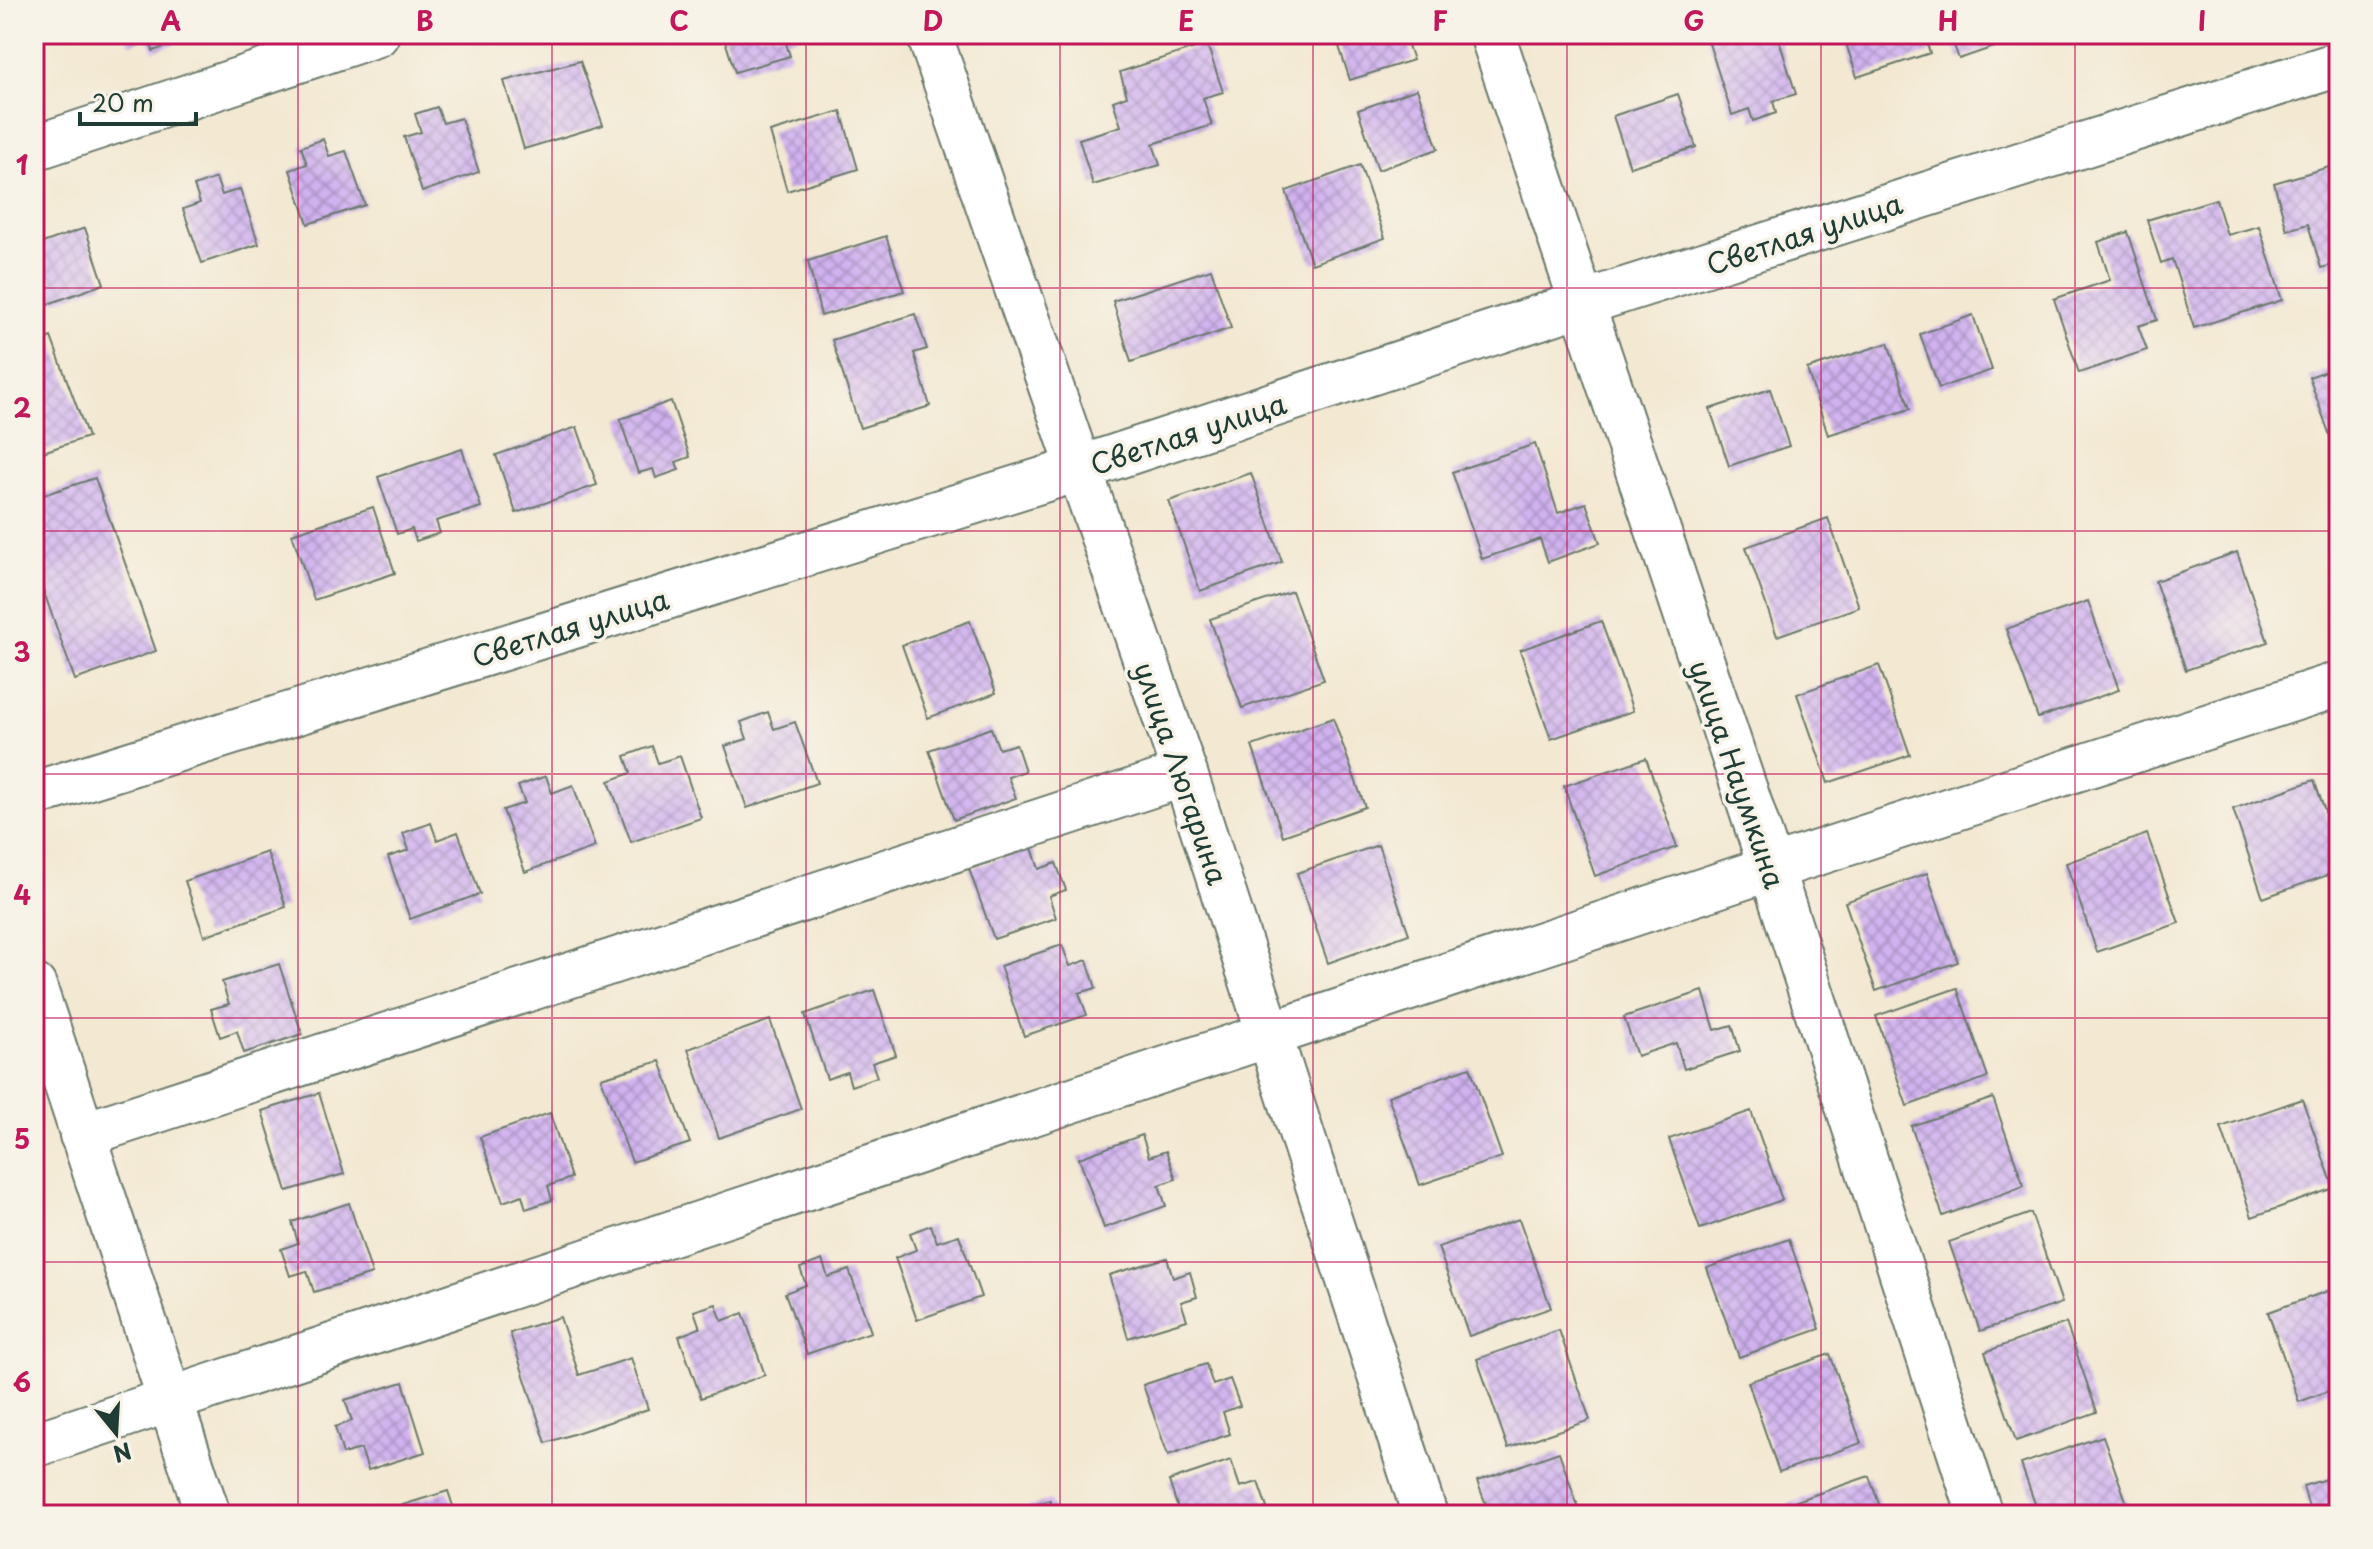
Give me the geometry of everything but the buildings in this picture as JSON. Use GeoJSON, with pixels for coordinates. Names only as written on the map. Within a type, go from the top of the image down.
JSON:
{"type":"FeatureCollection","features":[{"type":"Feature","properties":{"kind":"street"},"geometry":{"type":"LineString","coordinates":[[34,148],[377,34]]}},
{"type":"Feature","properties":{"kind":"street","name":"улица Люгарина"},"geometry":{"type":"LineString","coordinates":[[929,34],[1185,774],[1425,1515]]}},
{"type":"Feature","properties":{"kind":"street","name":"улица Наумкина"},"geometry":{"type":"LineString","coordinates":[[1492,34],[1771,868],[1980,1515]]}},
{"type":"Feature","properties":{"kind":"street","name":"Светлая улица"},"geometry":{"type":"LineString","coordinates":[[34,794],[1078,469],[1580,304],[2339,64]]}},
{"type":"Feature","properties":{"kind":"street"},"geometry":{"type":"LineString","coordinates":[[34,1445],[1771,868],[2339,684]]}},
{"type":"Feature","properties":{"kind":"street"},"geometry":{"type":"LineString","coordinates":[[82,1135],[1185,774]]}},
{"type":"Feature","properties":{"kind":"street"},"geometry":{"type":"LineString","coordinates":[[34,986],[208,1515]]}}]}
